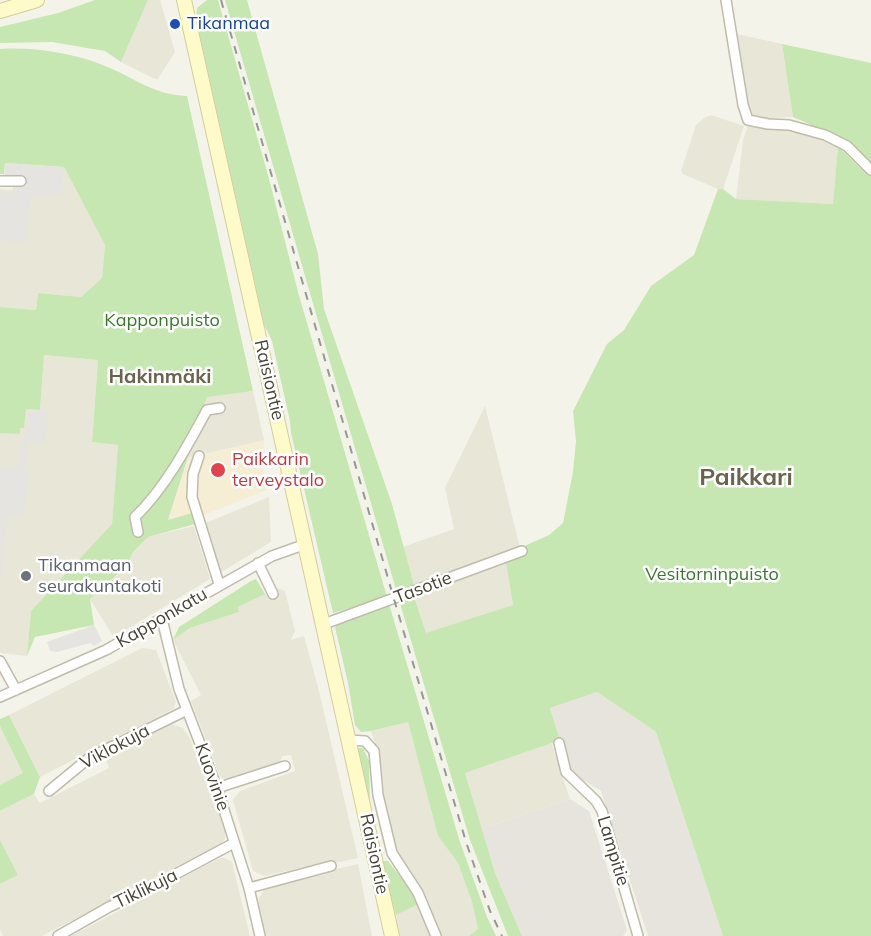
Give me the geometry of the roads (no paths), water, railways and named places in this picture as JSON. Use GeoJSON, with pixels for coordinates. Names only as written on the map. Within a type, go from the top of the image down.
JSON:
{"type":"FeatureCollection","features":[{"type":"Feature","properties":{"kind":"main road"},"geometry":{"type":"LineString","coordinates":[[0,11],[37,0]]}},
{"type":"Feature","properties":{"kind":"main road","name":"Raisiontie"},"geometry":{"type":"LineString","coordinates":[[184,0],[392,936]]}},
{"type":"Feature","properties":{"kind":"street"},"geometry":{"type":"LineString","coordinates":[[726,0],[743,105],[748,120],[768,124],[789,124],[825,135],[847,146],[871,170]]}},
{"type":"Feature","properties":{"kind":"street"},"geometry":{"type":"LineString","coordinates":[[0,181],[21,180]]}},
{"type":"Feature","properties":{"kind":"street"},"geometry":{"type":"LineString","coordinates":[[138,532],[135,517],[173,468],[207,410],[220,408]]}},
{"type":"Feature","properties":{"kind":"street"},"geometry":{"type":"LineString","coordinates":[[199,456],[194,474],[192,497],[219,584]]}},
{"type":"Feature","properties":{"kind":"street","name":"Kapponkatu"},"geometry":{"type":"LineString","coordinates":[[0,697],[106,650],[258,563],[285,550],[306,544]]}},
{"type":"Feature","properties":{"kind":"street","name":"Tasotie"},"geometry":{"type":"LineString","coordinates":[[324,624],[522,551]]}},
{"type":"Feature","properties":{"kind":"street"},"geometry":{"type":"LineString","coordinates":[[258,563],[273,594]]}},
{"type":"Feature","properties":{"kind":"street","name":"Kuovinie"},"geometry":{"type":"LineString","coordinates":[[162,619],[174,670],[217,788],[249,888],[260,936]]}},
{"type":"Feature","properties":{"kind":"street"},"geometry":{"type":"LineString","coordinates":[[0,661],[16,690]]}},
{"type":"Feature","properties":{"kind":"street","name":"Viklokuja"},"geometry":{"type":"LineString","coordinates":[[49,791],[89,758],[187,710]]}},
{"type":"Feature","properties":{"kind":"street"},"geometry":{"type":"LineString","coordinates":[[349,740],[365,741],[374,751],[378,795],[392,852],[415,888],[436,936]]}},
{"type":"Feature","properties":{"kind":"street","name":"Lampitie"},"geometry":{"type":"LineString","coordinates":[[559,743],[566,772],[596,801],[602,811],[638,936]]}},
{"type":"Feature","properties":{"kind":"street"},"geometry":{"type":"LineString","coordinates":[[217,788],[285,766]]}},
{"type":"Feature","properties":{"kind":"street","name":"Tiklikuja"},"geometry":{"type":"LineString","coordinates":[[58,936],[109,907],[234,843]]}},
{"type":"Feature","properties":{"kind":"street"},"geometry":{"type":"LineString","coordinates":[[249,888],[331,866]]}},
{"type":"Feature","properties":{"kind":"railway"},"geometry":{"type":"LineString","coordinates":[[221,0],[466,842],[490,911],[502,936]]}},
{"type":"Feature","properties":{"kind":"place","name":"Tikanmaa"},"geometry":{"type":"Point","coordinates":[175,24]}},
{"type":"Feature","properties":{"kind":"place","name":"Paikkarin terveystalo"},"geometry":{"type":"Point","coordinates":[218,470]}},
{"type":"Feature","properties":{"kind":"place","name":"Tikanmaan seurakuntakoti"},"geometry":{"type":"Point","coordinates":[26,576]}},
{"type":"Feature","properties":{"kind":"district","name":"Hakinmäki"},"geometry":{"type":"Point","coordinates":[160,377]}},
{"type":"Feature","properties":{"kind":"district","name":"Paikkari"},"geometry":{"type":"Point","coordinates":[746,478]}},
{"type":"Feature","properties":{"kind":"park label","name":"Kapponpuisto"},"geometry":{"type":"Point","coordinates":[162,321]}},
{"type":"Feature","properties":{"kind":"park label","name":"Vesitorninpuisto"},"geometry":{"type":"Point","coordinates":[712,575]}}]}
